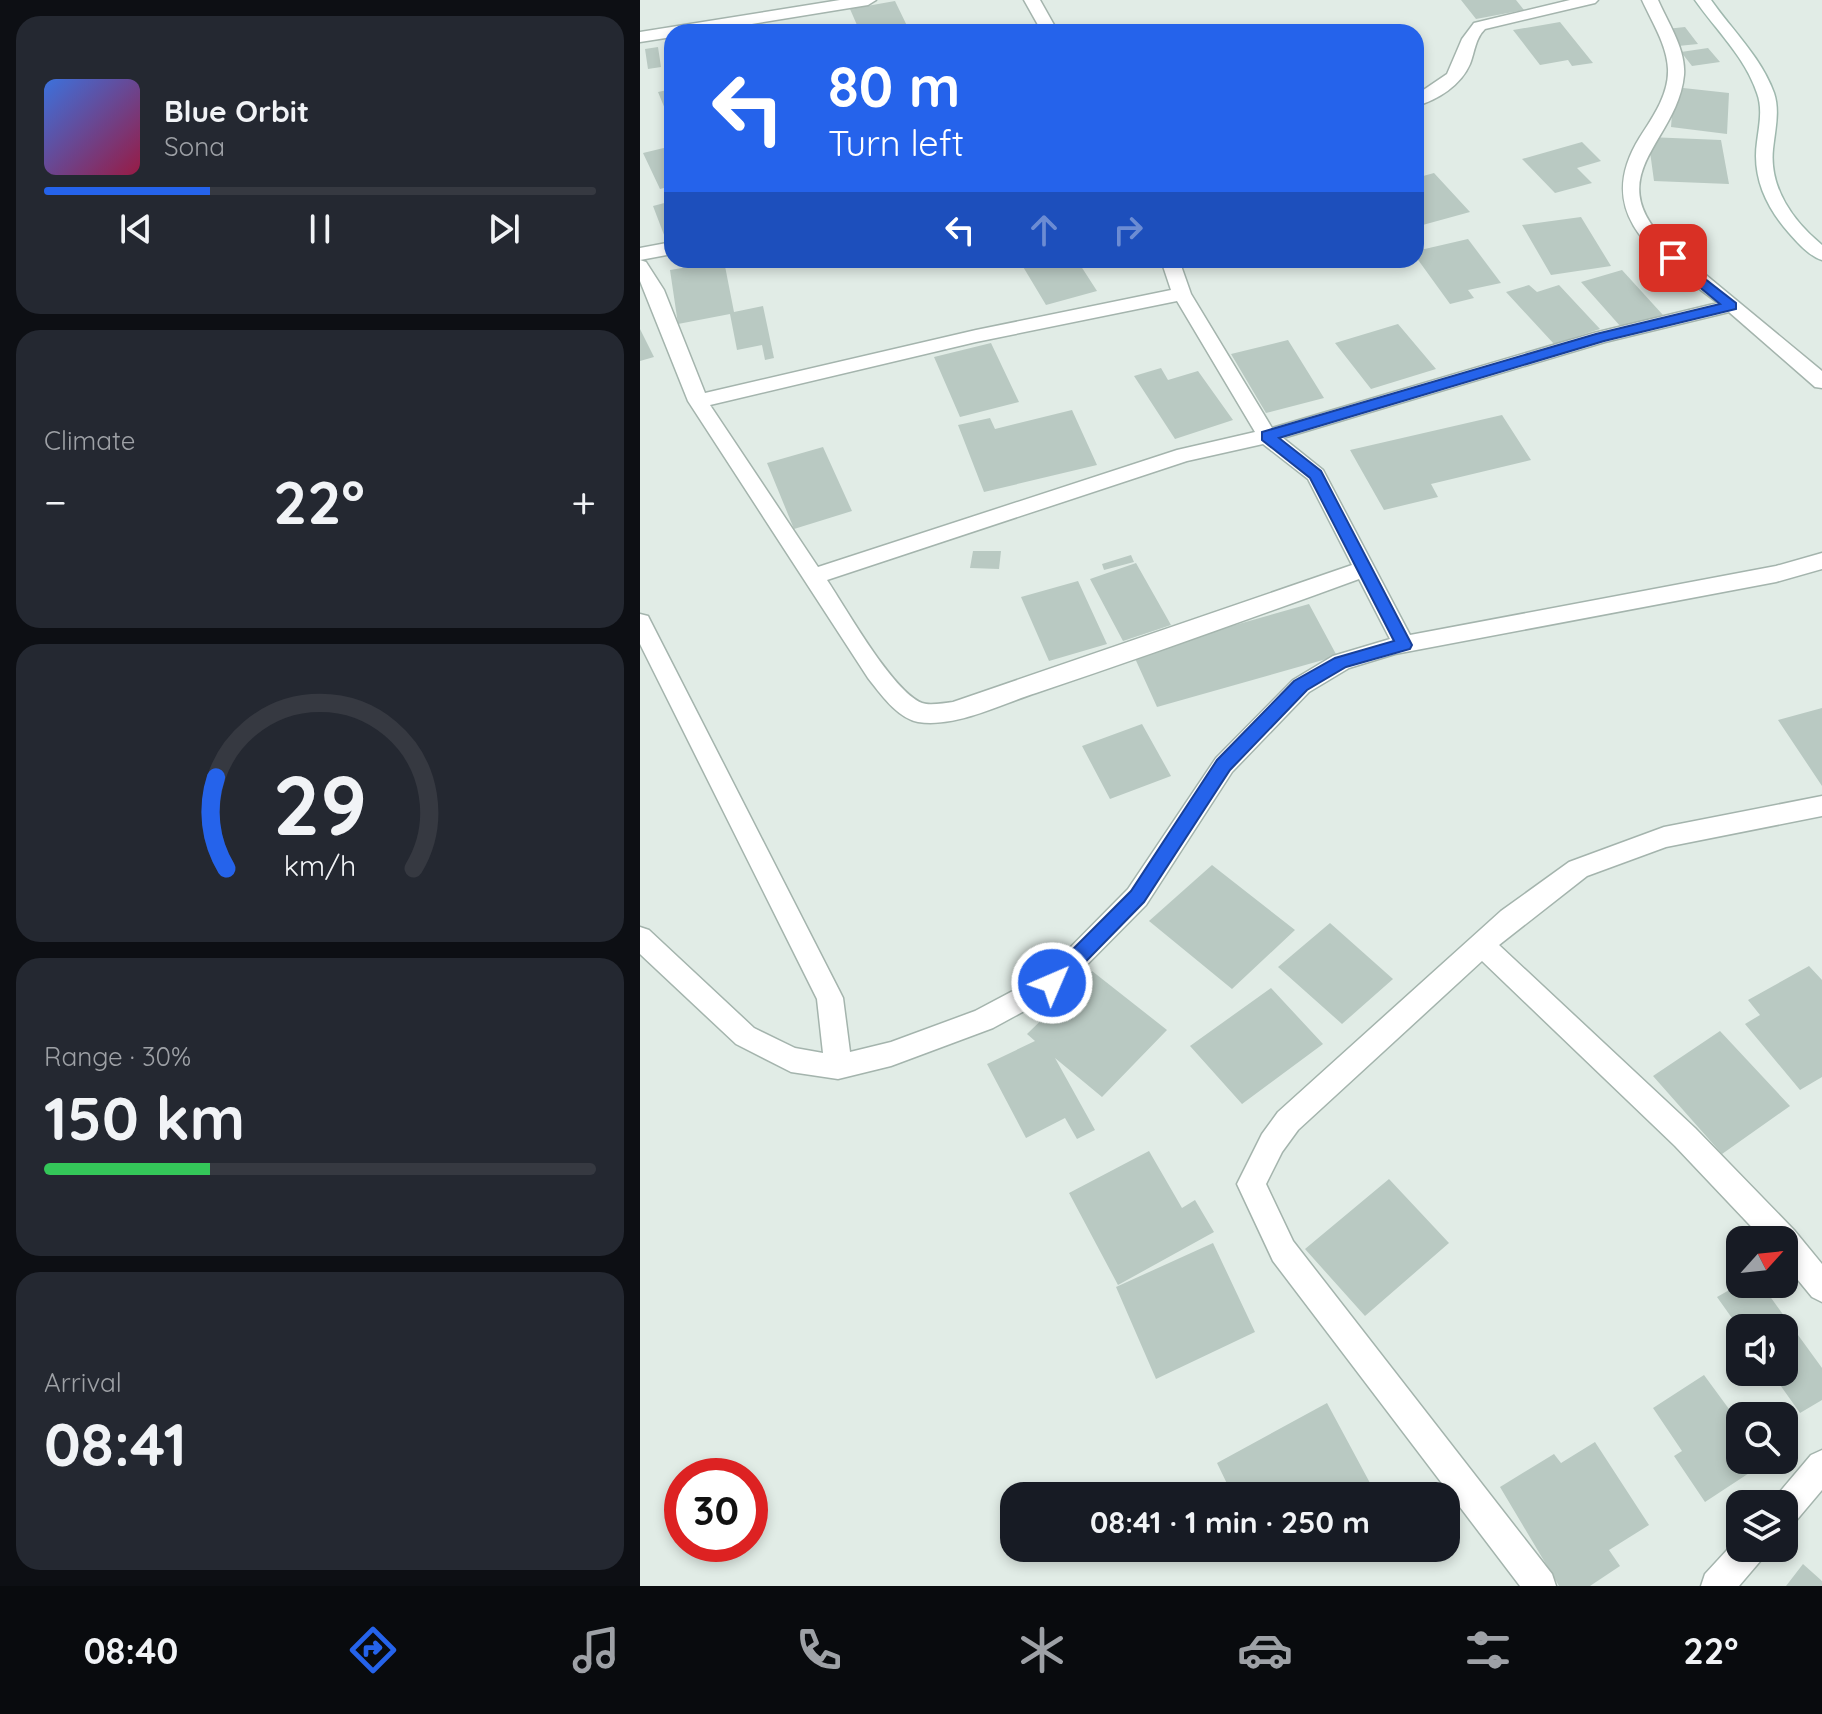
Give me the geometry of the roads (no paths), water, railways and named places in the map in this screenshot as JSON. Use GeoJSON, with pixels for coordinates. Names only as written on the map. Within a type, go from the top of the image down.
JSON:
{"type":"FeatureCollection","features":[{"type":"Feature","properties":{"kind":"street"},"geometry":{"type":"LineString","coordinates":[[722,24],[868,0]]}},
{"type":"Feature","properties":{"kind":"street"},"geometry":{"type":"LineString","coordinates":[[1032,0],[1046,24]]}},
{"type":"Feature","properties":{"kind":"street"},"geometry":{"type":"LineString","coordinates":[[1424,96],[1453,78],[1461,67],[1470,34],[1480,26],[1590,0]]}},
{"type":"Feature","properties":{"kind":"street"},"geometry":{"type":"LineString","coordinates":[[1650,0],[1675,61],[1676,78],[1667,106],[1636,157],[1626,189],[1642,226],[1673,258],[1822,382]]}},
{"type":"Feature","properties":{"kind":"street"},"geometry":{"type":"LineString","coordinates":[[1703,0],[1745,55],[1766,93],[1768,125],[1764,160],[1767,188],[1785,217],[1822,254]]}},
{"type":"Feature","properties":{"kind":"street"},"geometry":{"type":"LineString","coordinates":[[640,37],[664,33]]}},
{"type":"Feature","properties":{"kind":"street"},"geometry":{"type":"LineString","coordinates":[[640,254],[664,250]]}},
{"type":"Feature","properties":{"kind":"street"},"geometry":{"type":"LineString","coordinates":[[640,266],[648,292],[698,401],[876,672],[897,697],[919,713],[967,707],[1365,569]]}},
{"type":"Feature","properties":{"kind":"street"},"geometry":{"type":"LineString","coordinates":[[1173,268],[1182,294],[1267,436],[1316,475],[1404,645]]}},
{"type":"Feature","properties":{"kind":"street"},"geometry":{"type":"LineString","coordinates":[[698,401],[976,336],[1182,294]]}},
{"type":"Feature","properties":{"kind":"street"},"geometry":{"type":"LineString","coordinates":[[814,576],[1184,455],[1267,436],[1601,337],[1731,306]]}},
{"type":"Feature","properties":{"kind":"street"},"geometry":{"type":"LineString","coordinates":[[640,938],[745,1036],[791,1060],[838,1067],[891,1054],[984,1020],[1052,983],[1137,897],[1224,765],[1301,686],[1341,662],[1404,645],[1776,574],[1822,561]]}},
{"type":"Feature","properties":{"kind":"street"},"geometry":{"type":"LineString","coordinates":[[640,622],[830,998],[838,1067]]}},
{"type":"Feature","properties":{"kind":"street"},"geometry":{"type":"LineString","coordinates":[[1540,1586],[1283,1251],[1251,1184],[1272,1143],[1288,1121],[1510,919],[1578,869],[1664,837],[1822,806]]}},
{"type":"Feature","properties":{"kind":"street"},"geometry":{"type":"LineString","coordinates":[[1482,945],[1685,1137],[1771,1226]]}},
{"type":"Feature","properties":{"kind":"street"},"geometry":{"type":"LineString","coordinates":[[1798,1257],[1822,1287]]}},
{"type":"Feature","properties":{"kind":"street"},"geometry":{"type":"LineString","coordinates":[[1798,1494],[1822,1466]]}},
{"type":"Feature","properties":{"kind":"street"},"geometry":{"type":"LineString","coordinates":[[1717,1586],[1738,1562]]}}]}
